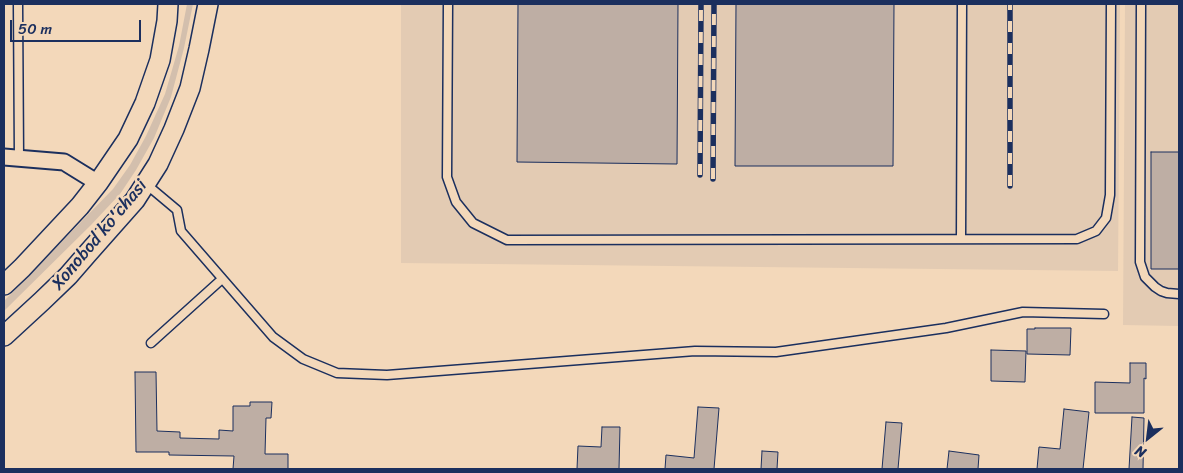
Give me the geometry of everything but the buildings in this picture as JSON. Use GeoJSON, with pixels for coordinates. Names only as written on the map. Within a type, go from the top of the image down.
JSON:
{"type":"FeatureCollection","features":[{"type":"Feature","properties":{"kind":"street","name":"Xonobod ko'chasi"},"geometry":{"type":"LineString","coordinates":[[4,285],[80,206],[128,139],[145,103],[160,60],[168,4]]}},
{"type":"Feature","properties":{"kind":"street","name":"Xonobod ko'chasi"},"geometry":{"type":"LineString","coordinates":[[4,336],[68,276],[129,207],[146,184],[158,164],[190,88],[200,49],[208,4]]}},
{"type":"Feature","properties":{"kind":"street"},"geometry":{"type":"LineString","coordinates":[[11,158],[64,162],[98,183]]}},
{"type":"Feature","properties":{"kind":"lane"},"geometry":{"type":"LineString","coordinates":[[11,158],[18,4]]}},
{"type":"Feature","properties":{"kind":"lane"},"geometry":{"type":"LineString","coordinates":[[448,4],[448,177],[456,202],[473,223],[507,240],[1076,239],[1096,231],[1106,218],[1110,195],[1111,4]]}},
{"type":"Feature","properties":{"kind":"lane"},"geometry":{"type":"LineString","coordinates":[[961,239],[962,4]]}},
{"type":"Feature","properties":{"kind":"lane"},"geometry":{"type":"LineString","coordinates":[[1141,4],[1140,262],[1145,276],[1155,287],[1167,293],[1179,294]]}},
{"type":"Feature","properties":{"kind":"lane"},"geometry":{"type":"LineString","coordinates":[[146,184],[177,210],[181,231],[274,337],[303,359],[337,373],[387,376],[695,351],[776,352],[946,328],[1024,312],[1104,314]]}},
{"type":"Feature","properties":{"kind":"lane"},"geometry":{"type":"LineString","coordinates":[[151,343],[222,279]]}},
{"type":"Feature","properties":{"kind":"shaded area"},"geometry":{"type":"Polygon","coordinates":[[[187,4],[193,4],[171,97],[154,138],[136,170],[120,194],[91,225],[4,311],[4,301],[113,189],[130,165],[146,136],[165,94],[179,46],[187,4]]]}},
{"type":"Feature","properties":{"kind":"shaded area"},"geometry":{"type":"Polygon","coordinates":[[[401,4],[1120,4],[1118,271],[401,263],[401,4]]]}},
{"type":"Feature","properties":{"kind":"shaded area"},"geometry":{"type":"Polygon","coordinates":[[[1125,4],[1179,4],[1179,326],[1123,325],[1125,4]]]}},
{"type":"Feature","properties":{"kind":"railway"},"geometry":{"type":"LineString","coordinates":[[700,175],[701,4]]}},
{"type":"Feature","properties":{"kind":"railway"},"geometry":{"type":"LineString","coordinates":[[713,179],[714,4]]}},
{"type":"Feature","properties":{"kind":"railway"},"geometry":{"type":"LineString","coordinates":[[1010,4],[1010,186]]}}]}
